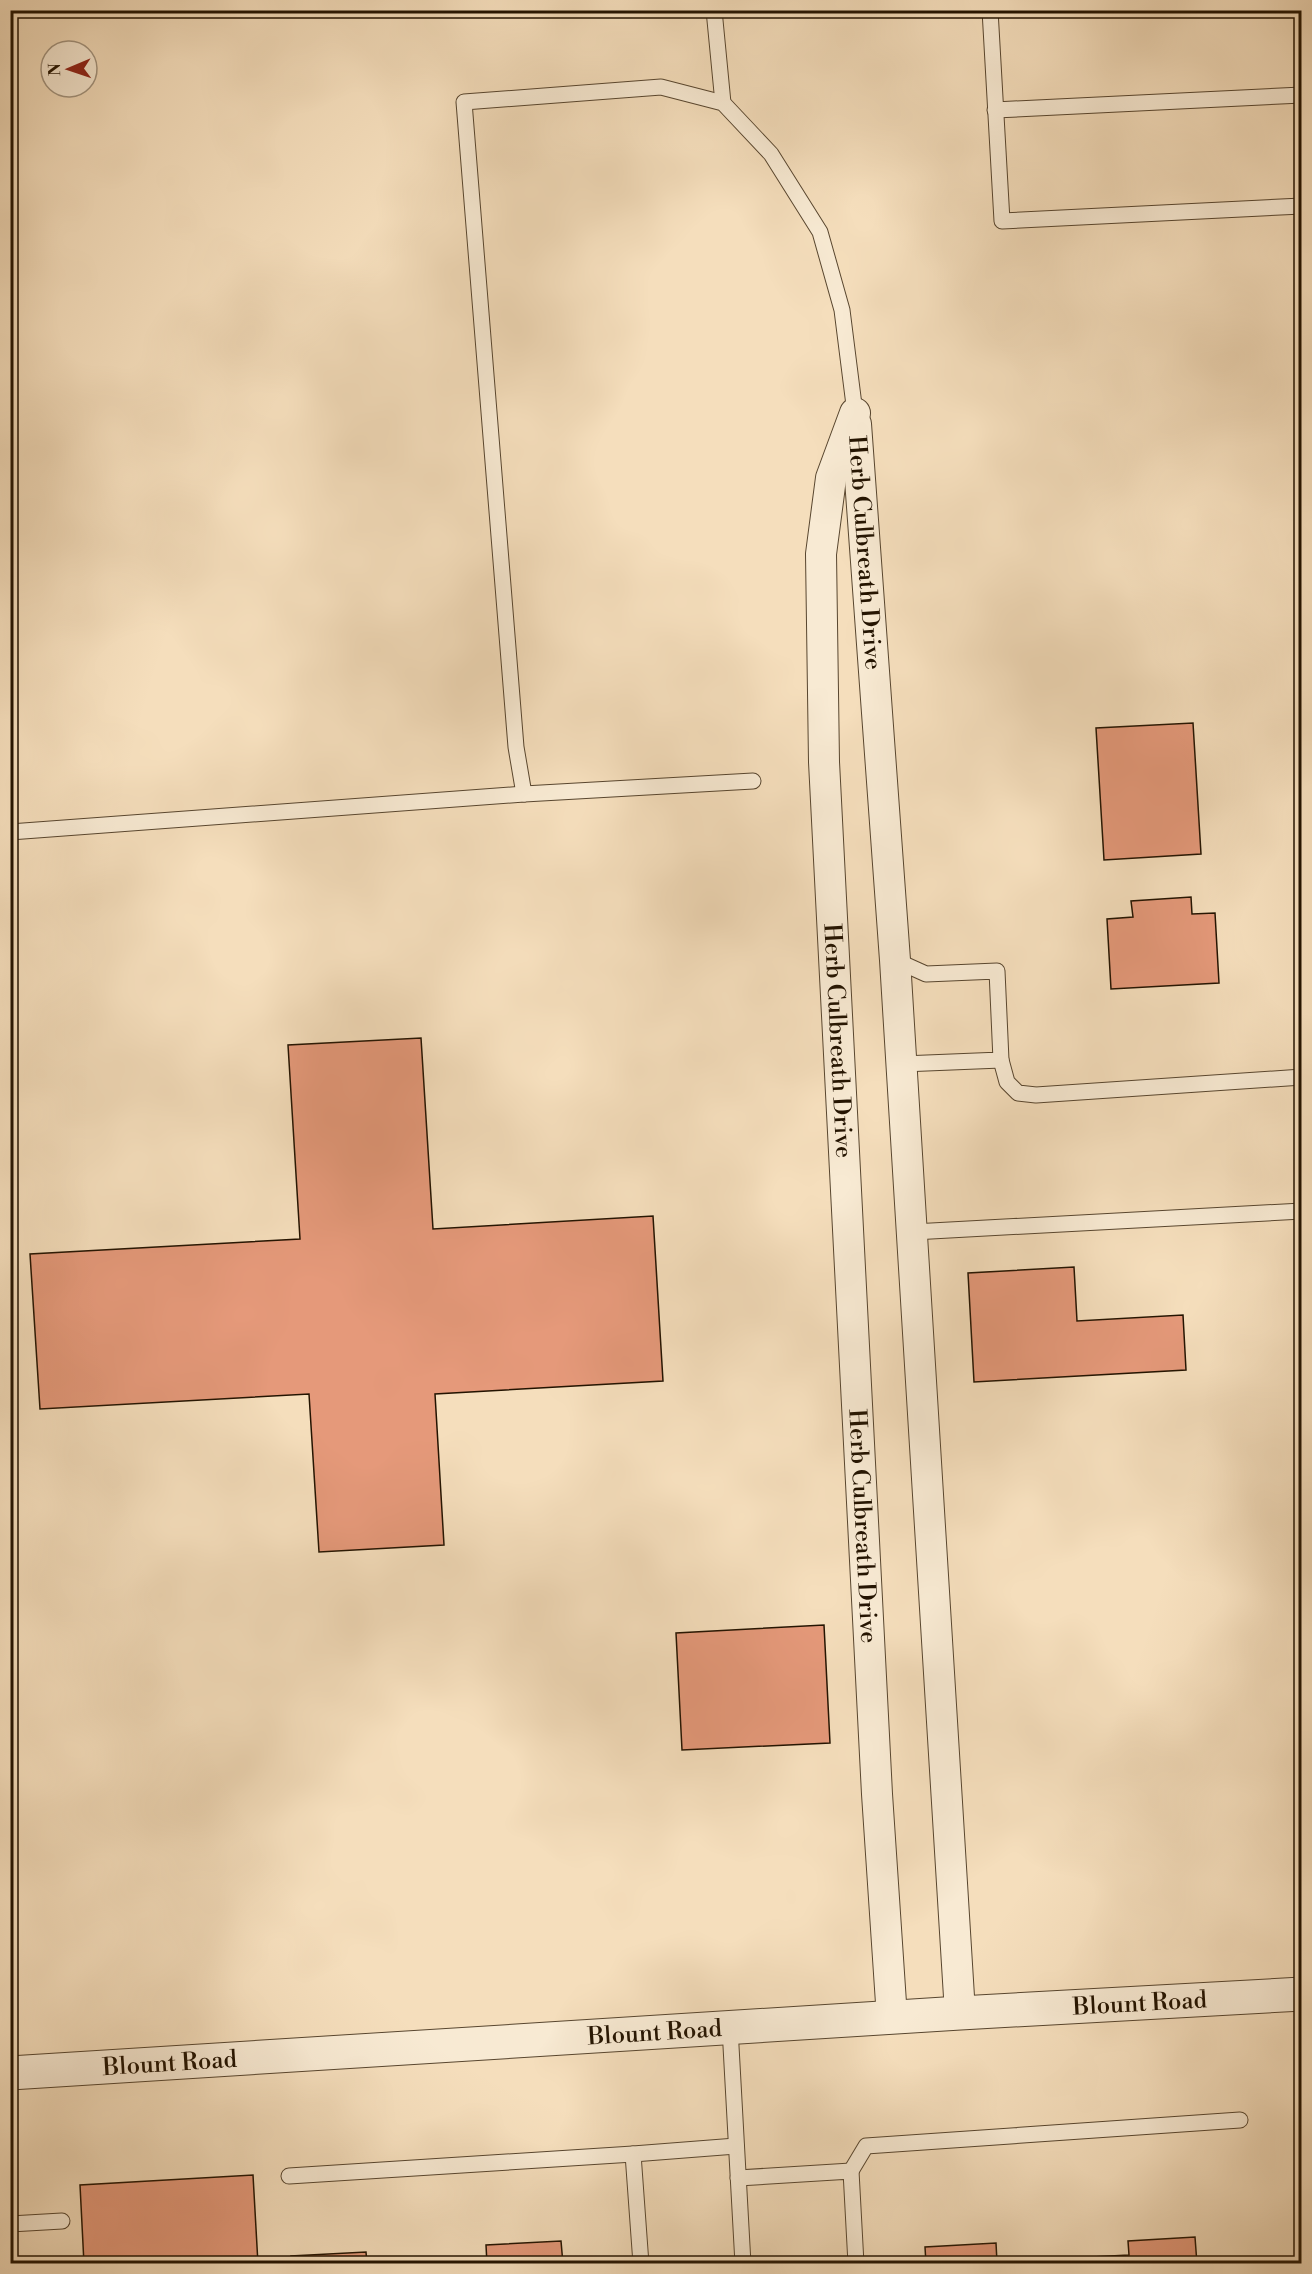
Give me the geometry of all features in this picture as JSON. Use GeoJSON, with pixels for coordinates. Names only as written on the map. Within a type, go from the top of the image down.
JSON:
{"type":"FeatureCollection","features":[{"type":"Feature","properties":{"kind":"street","name":"Herb Culbreath Drive"},"geometry":{"type":"LineString","coordinates":[[855,413],[896,960],[960,2013]]}},
{"type":"Feature","properties":{"kind":"street","name":"Herb Culbreath Drive"},"geometry":{"type":"LineString","coordinates":[[855,413],[831,478],[821,554],[824,762],[877,1794],[892,2018]]}},
{"type":"Feature","properties":{"kind":"street","name":"Blount Road"},"geometry":{"type":"LineString","coordinates":[[10,2073],[960,2013],[1302,1994]]}},
{"type":"Feature","properties":{"kind":"lane"},"geometry":{"type":"LineString","coordinates":[[714,10],[723,104]]}},
{"type":"Feature","properties":{"kind":"lane"},"geometry":{"type":"LineString","coordinates":[[990,10],[1002,221],[1302,206]]}},
{"type":"Feature","properties":{"kind":"lane"},"geometry":{"type":"LineString","coordinates":[[524,794],[516,747],[464,102],[661,87],[723,104],[771,154],[820,232],[842,310],[855,413]]}},
{"type":"Feature","properties":{"kind":"lane"},"geometry":{"type":"LineString","coordinates":[[995,111],[1302,95]]}},
{"type":"Feature","properties":{"kind":"lane"},"geometry":{"type":"LineString","coordinates":[[10,832],[524,794],[753,781]]}},
{"type":"Feature","properties":{"kind":"lane"},"geometry":{"type":"LineString","coordinates":[[896,960],[926,974],[997,972],[1001,1060],[1007,1082],[1018,1093],[1036,1095],[1302,1077]]}},
{"type":"Feature","properties":{"kind":"lane"},"geometry":{"type":"LineString","coordinates":[[902,1064],[1001,1060]]}},
{"type":"Feature","properties":{"kind":"lane"},"geometry":{"type":"LineString","coordinates":[[913,1232],[1302,1210]]}},
{"type":"Feature","properties":{"kind":"lane"},"geometry":{"type":"LineString","coordinates":[[730,2028],[743,2264]]}},
{"type":"Feature","properties":{"kind":"lane"},"geometry":{"type":"LineString","coordinates":[[856,2264],[851,2171],[866,2146],[1240,2120]]}},
{"type":"Feature","properties":{"kind":"lane"},"geometry":{"type":"LineString","coordinates":[[289,2176],[736,2146]]}},
{"type":"Feature","properties":{"kind":"lane"},"geometry":{"type":"LineString","coordinates":[[633,2154],[641,2264]]}},
{"type":"Feature","properties":{"kind":"lane"},"geometry":{"type":"LineString","coordinates":[[738,2178],[851,2171]]}},
{"type":"Feature","properties":{"kind":"lane"},"geometry":{"type":"LineString","coordinates":[[10,2224],[62,2221]]}},
{"type":"Feature","properties":{"kind":"building"},"geometry":{"type":"Polygon","coordinates":[[[1193,723],[1201,854],[1104,860],[1096,728],[1193,723]]]}},
{"type":"Feature","properties":{"kind":"building"},"geometry":{"type":"Polygon","coordinates":[[[1191,897],[1192,914],[1215,913],[1219,983],[1111,989],[1107,919],[1133,917],[1131,901],[1191,897]]]}},
{"type":"Feature","properties":{"kind":"building"},"geometry":{"type":"Polygon","coordinates":[[[421,1038],[433,1229],[653,1216],[663,1381],[435,1394],[444,1545],[319,1552],[309,1394],[40,1409],[30,1254],[300,1239],[288,1045],[421,1038]]]}},
{"type":"Feature","properties":{"kind":"building"},"geometry":{"type":"Polygon","coordinates":[[[1074,1267],[1077,1321],[1183,1315],[1186,1370],[974,1382],[968,1273],[1074,1267]]]}},
{"type":"Feature","properties":{"kind":"building"},"geometry":{"type":"Polygon","coordinates":[[[824,1625],[830,1743],[682,1750],[676,1633],[824,1625]]]}},
{"type":"Feature","properties":{"kind":"building"},"geometry":{"type":"Polygon","coordinates":[[[253,2175],[258,2264],[84,2264],[80,2185],[253,2175]]]}},
{"type":"Feature","properties":{"kind":"building"},"geometry":{"type":"Polygon","coordinates":[[[1195,2237],[1197,2264],[926,2264],[925,2247],[996,2243],[997,2262],[1129,2255],[1128,2241],[1195,2237]]]}},
{"type":"Feature","properties":{"kind":"building"},"geometry":{"type":"Polygon","coordinates":[[[561,2241],[563,2264],[487,2264],[486,2245],[561,2241]]]}},
{"type":"Feature","properties":{"kind":"building"},"geometry":{"type":"Polygon","coordinates":[[[366,2252],[367,2264],[292,2264],[291,2256],[366,2252]]]}}]}
